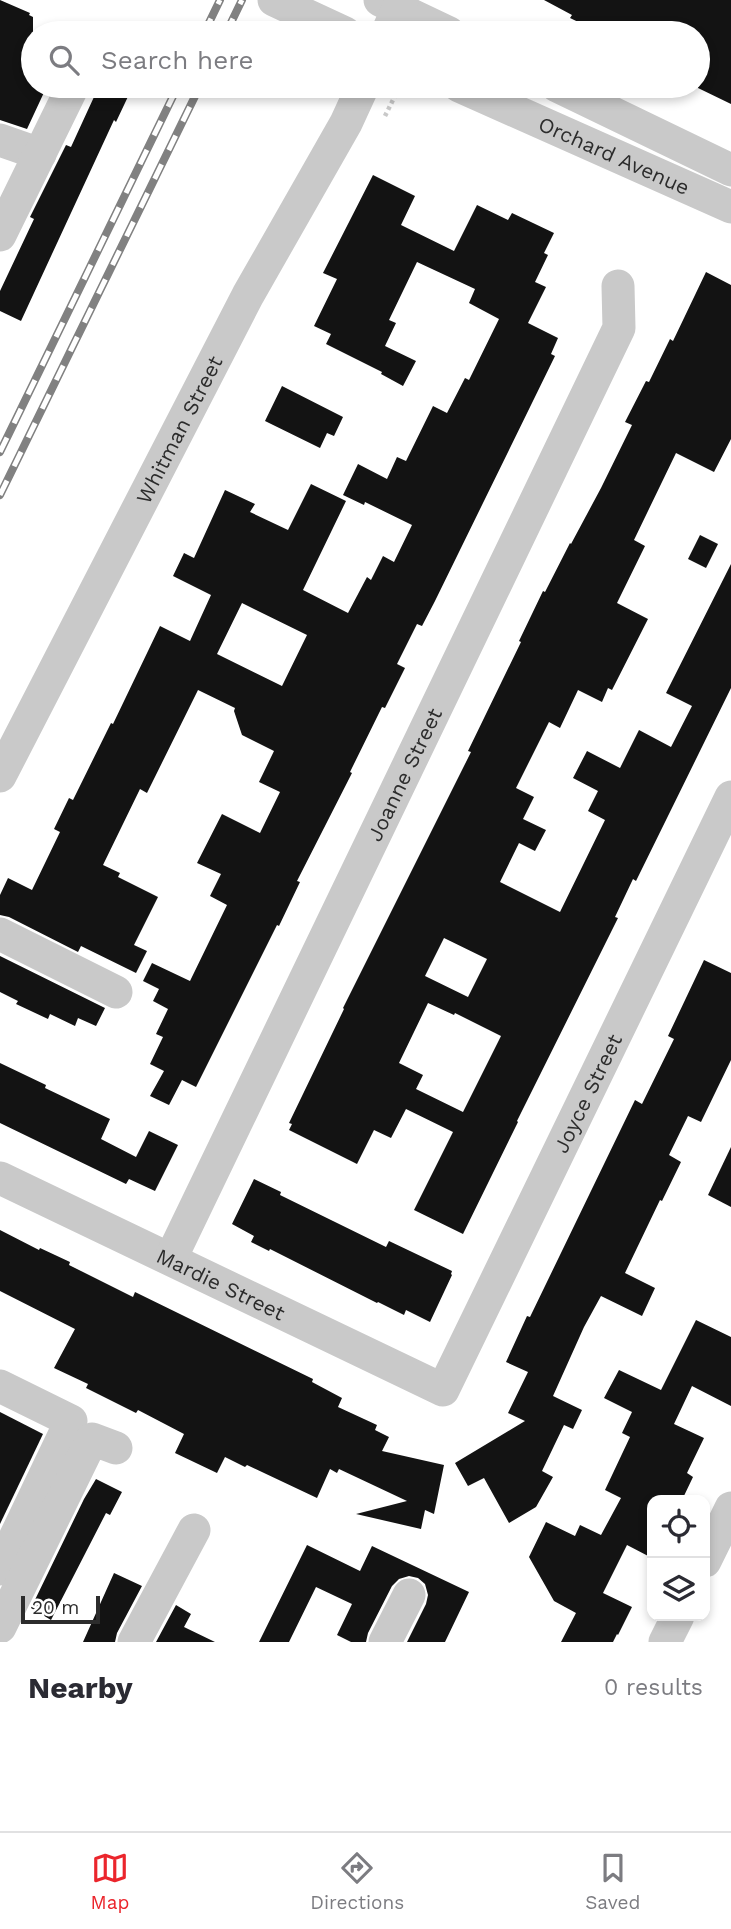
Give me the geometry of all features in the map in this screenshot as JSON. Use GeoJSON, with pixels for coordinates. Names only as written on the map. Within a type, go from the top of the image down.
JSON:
{"type":"FeatureCollection","features":[{"type":"Feature","properties":{"kind":"street"},"geometry":{"type":"LineString","coordinates":[[274,0],[319,21]]}},
{"type":"Feature","properties":{"kind":"street"},"geometry":{"type":"LineString","coordinates":[[380,0],[424,21]]}},
{"type":"Feature","properties":{"kind":"street"},"geometry":{"type":"LineString","coordinates":[[392,21],[402,0]]}},
{"type":"Feature","properties":{"kind":"street"},"geometry":{"type":"LineString","coordinates":[[0,235],[67,98]]}},
{"type":"Feature","properties":{"kind":"street","name":"Whitman Street"},"geometry":{"type":"LineString","coordinates":[[0,776],[248,295],[346,123],[357,98]]}},
{"type":"Feature","properties":{"kind":"street","name":"Orchard Avenue"},"geometry":{"type":"LineString","coordinates":[[486,98],[731,207]]}},
{"type":"Feature","properties":{"kind":"street","name":"Orchard Avenue"},"geometry":{"type":"LineString","coordinates":[[582,98],[731,170]]}},
{"type":"Feature","properties":{"kind":"street"},"geometry":{"type":"LineString","coordinates":[[0,140],[40,154]]}},
{"type":"Feature","properties":{"kind":"street","name":"Joanne Street"},"geometry":{"type":"LineString","coordinates":[[171,1258],[619,328],[618,286]]}},
{"type":"Feature","properties":{"kind":"street","name":"Joyce Street"},"geometry":{"type":"LineString","coordinates":[[443,1390],[731,797]]}},
{"type":"Feature","properties":{"kind":"street"},"geometry":{"type":"LineString","coordinates":[[0,934],[116,992]]}},
{"type":"Feature","properties":{"kind":"street","name":"Mardie Street"},"geometry":{"type":"LineString","coordinates":[[0,1178],[443,1390]]}},
{"type":"Feature","properties":{"kind":"street"},"geometry":{"type":"LineString","coordinates":[[0,1386],[71,1421],[0,1569]]}},
{"type":"Feature","properties":{"kind":"street"},"geometry":{"type":"LineString","coordinates":[[0,1627],[92,1439],[116,1448]]}},
{"type":"Feature","properties":{"kind":"street"},"geometry":{"type":"LineString","coordinates":[[706,1558],[731,1507]]}},
{"type":"Feature","properties":{"kind":"street"},"geometry":{"type":"LineString","coordinates":[[134,1642],[194,1530]]}},
{"type":"Feature","properties":{"kind":"street"},"geometry":{"type":"LineString","coordinates":[[385,1642],[409,1595]]}},
{"type":"Feature","properties":{"kind":"street"},"geometry":{"type":"LineString","coordinates":[[665,1642],[676,1621]]}},
{"type":"Feature","properties":{"kind":"building"},"geometry":{"type":"Polygon","coordinates":[[[0,0],[30,13],[33,17],[33,21],[21,21],[21,98],[41,98],[27,129],[0,120],[0,0]]]}},
{"type":"Feature","properties":{"kind":"building"},"geometry":{"type":"Polygon","coordinates":[[[544,0],[731,0],[731,104],[710,94],[710,21],[576,21],[570,18],[572,15],[544,0]]]}},
{"type":"Feature","properties":{"kind":"building"},"geometry":{"type":"Polygon","coordinates":[[[93,98],[127,98],[116,122],[114,120],[21,321],[0,311],[0,291],[34,219],[30,217],[66,145],[71,147],[93,98]]]}},
{"type":"Feature","properties":{"kind":"building"},"geometry":{"type":"Polygon","coordinates":[[[373,175],[415,196],[401,225],[454,251],[477,205],[508,220],[512,213],[554,233],[544,253],[548,255],[535,282],[546,287],[528,323],[558,338],[551,354],[555,356],[435,601],[422,626],[417,624],[397,664],[405,668],[350,772],[352,773],[297,881],[300,882],[279,926],[277,925],[196,1087],[182,1080],[169,1105],[150,1096],[164,1071],[150,1064],[163,1037],[156,1034],[168,1009],[153,1001],[159,989],[143,981],[152,963],[190,981],[227,905],[210,896],[221,874],[197,863],[222,814],[260,833],[280,792],[259,782],[274,751],[242,735],[235,708],[198,690],[147,793],[140,789],[103,865],[120,873],[118,877],[158,897],[134,945],[147,951],[136,973],[81,946],[78,952],[0,915],[0,895],[8,878],[32,890],[60,832],[54,829],[69,798],[73,800],[160,626],[190,641],[211,595],[173,576],[184,553],[194,558],[225,490],[255,504],[250,512],[288,530],[311,484],[346,501],[303,590],[348,613],[367,577],[371,580],[383,556],[394,562],[412,525],[365,502],[364,505],[343,495],[358,464],[387,479],[397,457],[406,461],[433,406],[447,413],[465,378],[469,380],[499,319],[469,303],[475,289],[417,262],[389,320],[396,323],[385,346],[416,361],[403,386],[381,374],[382,372],[326,344],[331,334],[314,326],[337,279],[323,273],[373,175]],[[242,603],[217,654],[282,686],[307,635],[242,603]]]}},
{"type":"Feature","properties":{"kind":"building"},"geometry":{"type":"Polygon","coordinates":[[[706,272],[731,285],[731,439],[714,472],[676,453],[634,540],[645,546],[617,603],[648,619],[612,690],[608,688],[602,702],[578,690],[560,728],[549,722],[516,788],[534,797],[523,819],[546,830],[535,851],[519,843],[500,882],[560,912],[605,820],[588,811],[598,791],[573,778],[587,751],[620,768],[639,730],[671,747],[692,706],[666,693],[731,564],[731,688],[636,881],[633,879],[615,917],[618,918],[463,1234],[414,1210],[453,1132],[406,1109],[391,1138],[374,1130],[357,1164],[289,1130],[292,1124],[289,1123],[343,1008],[471,752],[468,751],[543,591],[545,592],[571,544],[632,425],[625,422],[670,339],[673,341],[706,272]],[[444,938],[425,976],[468,997],[487,959],[444,938]],[[428,1003],[399,1063],[423,1075],[416,1089],[463,1112],[501,1036],[428,1003]]]}},
{"type":"Feature","properties":{"kind":"building"},"geometry":{"type":"Polygon","coordinates":[[[282,386],[343,417],[334,436],[327,433],[320,448],[265,421],[282,386]]]}},
{"type":"Feature","properties":{"kind":"building"},"geometry":{"type":"Polygon","coordinates":[[[700,535],[718,544],[706,568],[688,559],[700,535]]]}},
{"type":"Feature","properties":{"kind":"building"},"geometry":{"type":"Polygon","coordinates":[[[0,956],[105,1008],[96,1026],[78,1018],[75,1026],[50,1014],[48,1019],[16,1004],[18,1001],[0,992],[0,956]]]}},
{"type":"Feature","properties":{"kind":"building"},"geometry":{"type":"Polygon","coordinates":[[[704,960],[731,973],[731,1060],[701,1122],[688,1116],[669,1155],[681,1162],[625,1273],[655,1288],[642,1316],[601,1296],[553,1396],[582,1410],[573,1429],[564,1425],[542,1471],[553,1477],[536,1507],[509,1523],[484,1478],[468,1486],[455,1463],[525,1421],[508,1413],[528,1372],[506,1362],[635,1100],[642,1104],[674,1039],[668,1036],[704,960]]]}},
{"type":"Feature","properties":{"kind":"building"},"geometry":{"type":"Polygon","coordinates":[[[0,1063],[110,1119],[101,1139],[136,1157],[149,1131],[178,1145],[155,1191],[129,1179],[126,1184],[0,1123],[0,1063]]]}},
{"type":"Feature","properties":{"kind":"building"},"geometry":{"type":"Polygon","coordinates":[[[731,1147],[731,1207],[708,1195],[731,1147]]]}},
{"type":"Feature","properties":{"kind":"building"},"geometry":{"type":"Polygon","coordinates":[[[254,1179],[281,1192],[280,1195],[386,1247],[389,1241],[452,1271],[430,1322],[406,1310],[404,1315],[377,1303],[251,1242],[254,1236],[232,1224],[254,1179]]]}},
{"type":"Feature","properties":{"kind":"building"},"geometry":{"type":"Polygon","coordinates":[[[0,1230],[70,1262],[69,1265],[133,1297],[135,1292],[313,1379],[312,1382],[342,1398],[338,1407],[377,1425],[375,1430],[389,1437],[382,1451],[444,1465],[434,1514],[425,1510],[421,1529],[356,1514],[407,1501],[339,1469],[337,1473],[330,1469],[317,1498],[225,1457],[217,1473],[175,1453],[184,1434],[138,1410],[136,1413],[86,1388],[88,1384],[54,1368],[75,1329],[0,1291],[0,1230]]]}},
{"type":"Feature","properties":{"kind":"building"},"geometry":{"type":"Polygon","coordinates":[[[696,1320],[731,1337],[731,1406],[692,1386],[674,1424],[704,1438],[687,1473],[693,1477],[684,1495],[647,1495],[647,1555],[627,1545],[603,1593],[632,1607],[618,1635],[613,1642],[561,1642],[576,1613],[554,1601],[529,1557],[546,1522],[575,1536],[580,1525],[601,1535],[621,1498],[605,1490],[630,1437],[622,1433],[632,1412],[604,1398],[619,1370],[661,1390],[696,1320]]]}},
{"type":"Feature","properties":{"kind":"building"},"geometry":{"type":"Polygon","coordinates":[[[0,1412],[43,1434],[0,1524],[0,1412]]]}},
{"type":"Feature","properties":{"kind":"building"},"geometry":{"type":"Polygon","coordinates":[[[96,1479],[122,1492],[110,1515],[106,1513],[51,1620],[31,1608],[96,1479]]]}},
{"type":"Feature","properties":{"kind":"building"},"geometry":{"type":"Polygon","coordinates":[[[307,1545],[360,1571],[372,1546],[469,1592],[445,1642],[407,1642],[428,1595],[425,1584],[418,1578],[409,1576],[399,1579],[392,1586],[366,1642],[351,1642],[337,1635],[352,1604],[316,1587],[289,1642],[259,1642],[307,1545]]]}},
{"type":"Feature","properties":{"kind":"building"},"geometry":{"type":"Polygon","coordinates":[[[114,1573],[142,1586],[117,1633],[115,1642],[83,1642],[114,1573]]]}},
{"type":"Feature","properties":{"kind":"building"},"geometry":{"type":"Polygon","coordinates":[[[176,1605],[191,1614],[184,1627],[215,1642],[156,1642],[176,1605]]]}},
{"type":"Feature","properties":{"kind":"railway"},"geometry":{"type":"LineString","coordinates":[[210,21],[220,0]]}},
{"type":"Feature","properties":{"kind":"railway"},"geometry":{"type":"LineString","coordinates":[[232,21],[242,0]]}},
{"type":"Feature","properties":{"kind":"railway"},"geometry":{"type":"LineString","coordinates":[[0,452],[172,98]]}},
{"type":"Feature","properties":{"kind":"railway"},"geometry":{"type":"LineString","coordinates":[[0,495],[194,98]]}}]}
